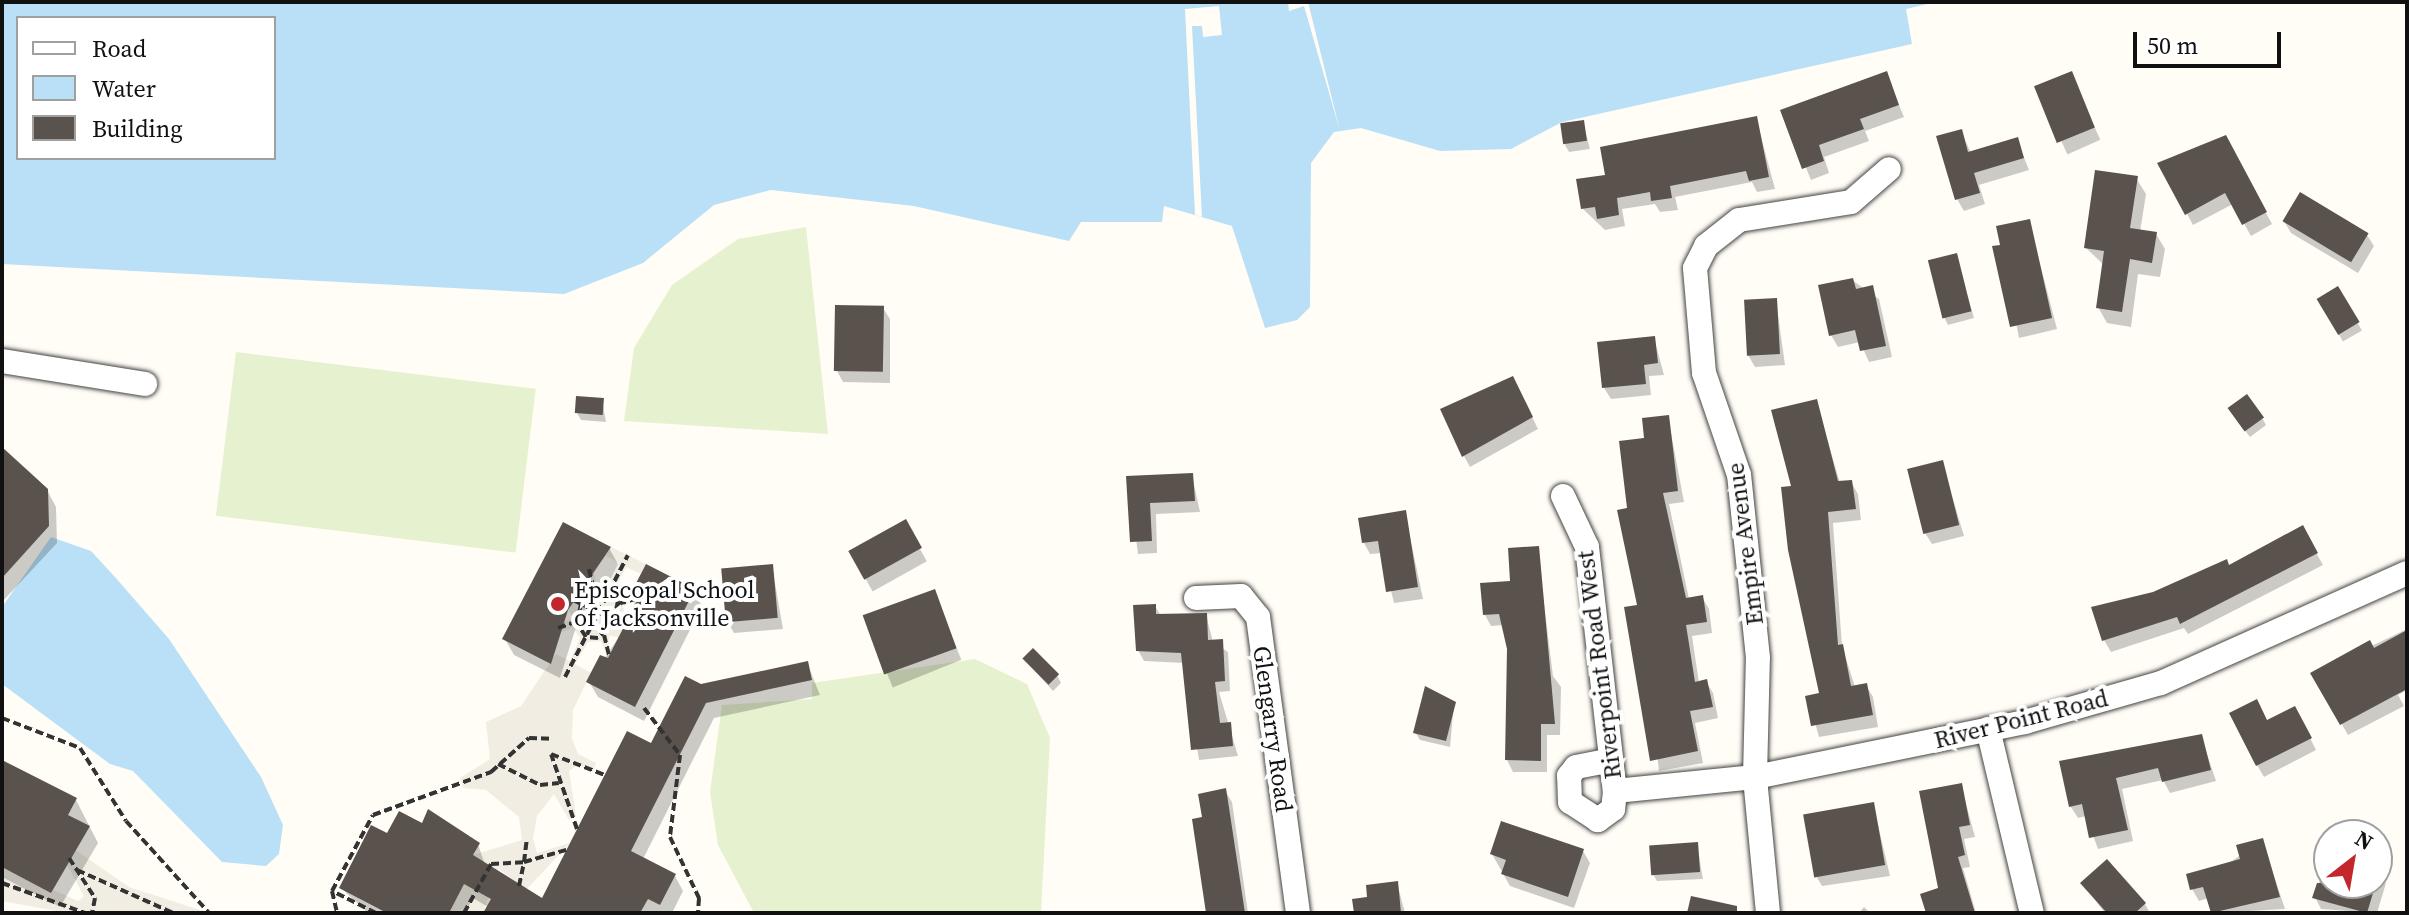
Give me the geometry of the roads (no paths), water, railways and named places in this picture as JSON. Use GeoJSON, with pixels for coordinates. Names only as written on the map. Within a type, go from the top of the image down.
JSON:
{"type":"FeatureCollection","features":[{"type":"Feature","properties":{"kind":"street","name":"Empire Avenue"},"geometry":{"type":"LineString","coordinates":[[1768,913],[1755,777],[1758,658],[1739,475],[1704,373],[1695,268],[1706,246],[1739,220],[1851,202],[1889,169]]}},
{"type":"Feature","properties":{"kind":"street"},"geometry":{"type":"LineString","coordinates":[[2,361],[145,384]]}},
{"type":"Feature","properties":{"kind":"street","name":"Riverpoint Road West"},"geometry":{"type":"LineString","coordinates":[[1563,496],[1587,547],[1615,791]]}},
{"type":"Feature","properties":{"kind":"street","name":"River Point Road"},"geometry":{"type":"LineString","coordinates":[[1615,791],[1755,777],[1988,729],[2161,683],[2407,573]]}},
{"type":"Feature","properties":{"kind":"street","name":"Glengarry Road"},"geometry":{"type":"LineString","coordinates":[[1196,598],[1241,596],[1258,617],[1298,913]]}},
{"type":"Feature","properties":{"kind":"street"},"geometry":{"type":"LineString","coordinates":[[1988,729],[2032,913]]}},
{"type":"Feature","properties":{"kind":"street"},"geometry":{"type":"LineString","coordinates":[[1611,760],[1576,767],[1567,787],[1570,802],[1598,820],[1613,809],[1615,791]]}},
{"type":"Feature","properties":{"kind":"water"},"geometry":{"type":"Polygon","coordinates":[[[2,2],[1936,2],[1906,9],[1912,44],[1562,122],[1511,149],[1440,151],[1361,128],[1334,132],[1311,163],[1310,307],[1297,320],[1265,328],[1232,226],[1164,206],[1162,222],[1081,222],[1069,241],[914,206],[771,190],[714,205],[643,263],[564,294],[2,264],[2,2]]]}},
{"type":"Feature","properties":{"kind":"water"},"geometry":{"type":"Polygon","coordinates":[[[51,537],[91,551],[115,577],[169,639],[261,777],[283,825],[279,854],[266,866],[222,862],[133,771],[110,764],[2,684],[2,607],[51,537]]]}},
{"type":"Feature","properties":{"kind":"place","name":"Episcopal School of Jacksonville"},"geometry":{"type":"Point","coordinates":[558,604]}}]}
